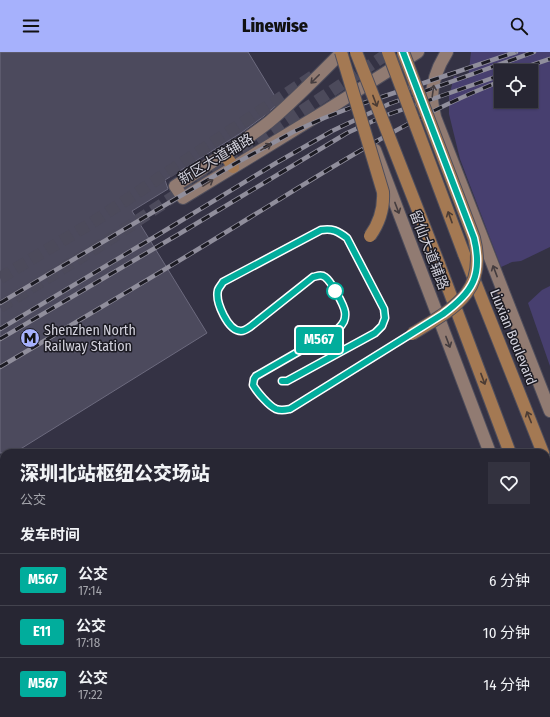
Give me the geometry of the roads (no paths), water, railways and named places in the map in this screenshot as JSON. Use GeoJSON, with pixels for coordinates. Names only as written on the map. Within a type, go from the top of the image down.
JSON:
{"type":"FeatureCollection","features":[{"type":"Feature","properties":{"kind":"main road","name":"新区大道辅路"},"geometry":{"type":"LineString","coordinates":[[341,52],[285,108],[253,134],[175,186],[183,198],[327,110],[418,52]]}},
{"type":"Feature","properties":{"kind":"main road"},"geometry":{"type":"LineString","coordinates":[[341,52],[383,192],[381,216],[370,236]]}},
{"type":"Feature","properties":{"kind":"main road"},"geometry":{"type":"LineString","coordinates":[[356,52],[439,264],[508,449]]}},
{"type":"Feature","properties":{"kind":"main road","name":"Liuxian Boulevard"},"geometry":{"type":"LineString","coordinates":[[388,52],[464,254],[541,449]]}},
{"type":"Feature","properties":{"kind":"main road"},"geometry":{"type":"LineString","coordinates":[[403,52],[474,238],[478,260],[475,277],[466,294],[451,308],[412,334]]}},
{"type":"Feature","properties":{"kind":"main road"},"geometry":{"type":"LineString","coordinates":[[447,52],[440,63],[434,81],[432,99],[435,117],[550,411]]}},
{"type":"Feature","properties":{"kind":"main road","name":"留仙大道辅路"},"geometry":{"type":"LineString","coordinates":[[327,110],[336,107],[352,108],[358,111],[364,120],[488,449]]}},
{"type":"Feature","properties":{"kind":"main road"},"geometry":{"type":"LineString","coordinates":[[225,154],[233,167]]}},
{"type":"Feature","properties":{"kind":"tunnel"},"geometry":{"type":"LineString","coordinates":[[0,307],[104,243],[390,52]]}},
{"type":"Feature","properties":{"kind":"tunnel"},"geometry":{"type":"LineString","coordinates":[[0,278],[90,224],[313,76]]}},
{"type":"Feature","properties":{"kind":"tunnel"},"geometry":{"type":"LineString","coordinates":[[282,381],[287,381],[375,333],[382,327],[385,318],[384,309],[347,238],[335,230],[321,230],[223,282],[218,290],[218,301],[227,321],[236,329],[241,331],[250,327],[313,277],[321,275],[328,279],[342,304],[345,312],[345,320],[338,329],[256,376],[253,385],[260,395],[276,409],[290,409],[412,334]]}},
{"type":"Feature","properties":{"kind":"railway"},"geometry":{"type":"LineString","coordinates":[[0,303],[236,163],[293,132],[355,106],[516,52]]}},
{"type":"Feature","properties":{"kind":"railway"},"geometry":{"type":"LineString","coordinates":[[0,329],[276,163],[332,131],[389,104],[534,52]]}},
{"type":"Feature","properties":{"kind":"railway"},"geometry":{"type":"LineString","coordinates":[[535,64],[550,59]]}},
{"type":"Feature","properties":{"kind":"railway"},"geometry":{"type":"LineString","coordinates":[[0,339],[347,133],[384,116],[494,77]]}},
{"type":"Feature","properties":{"kind":"railway"},"geometry":{"type":"LineString","coordinates":[[0,367],[156,275],[310,180],[372,144],[435,110],[494,84]]}},
{"type":"Feature","properties":{"kind":"place","name":"Shenzhen North Railway Station"},"geometry":{"type":"Point","coordinates":[30,338]}}]}
